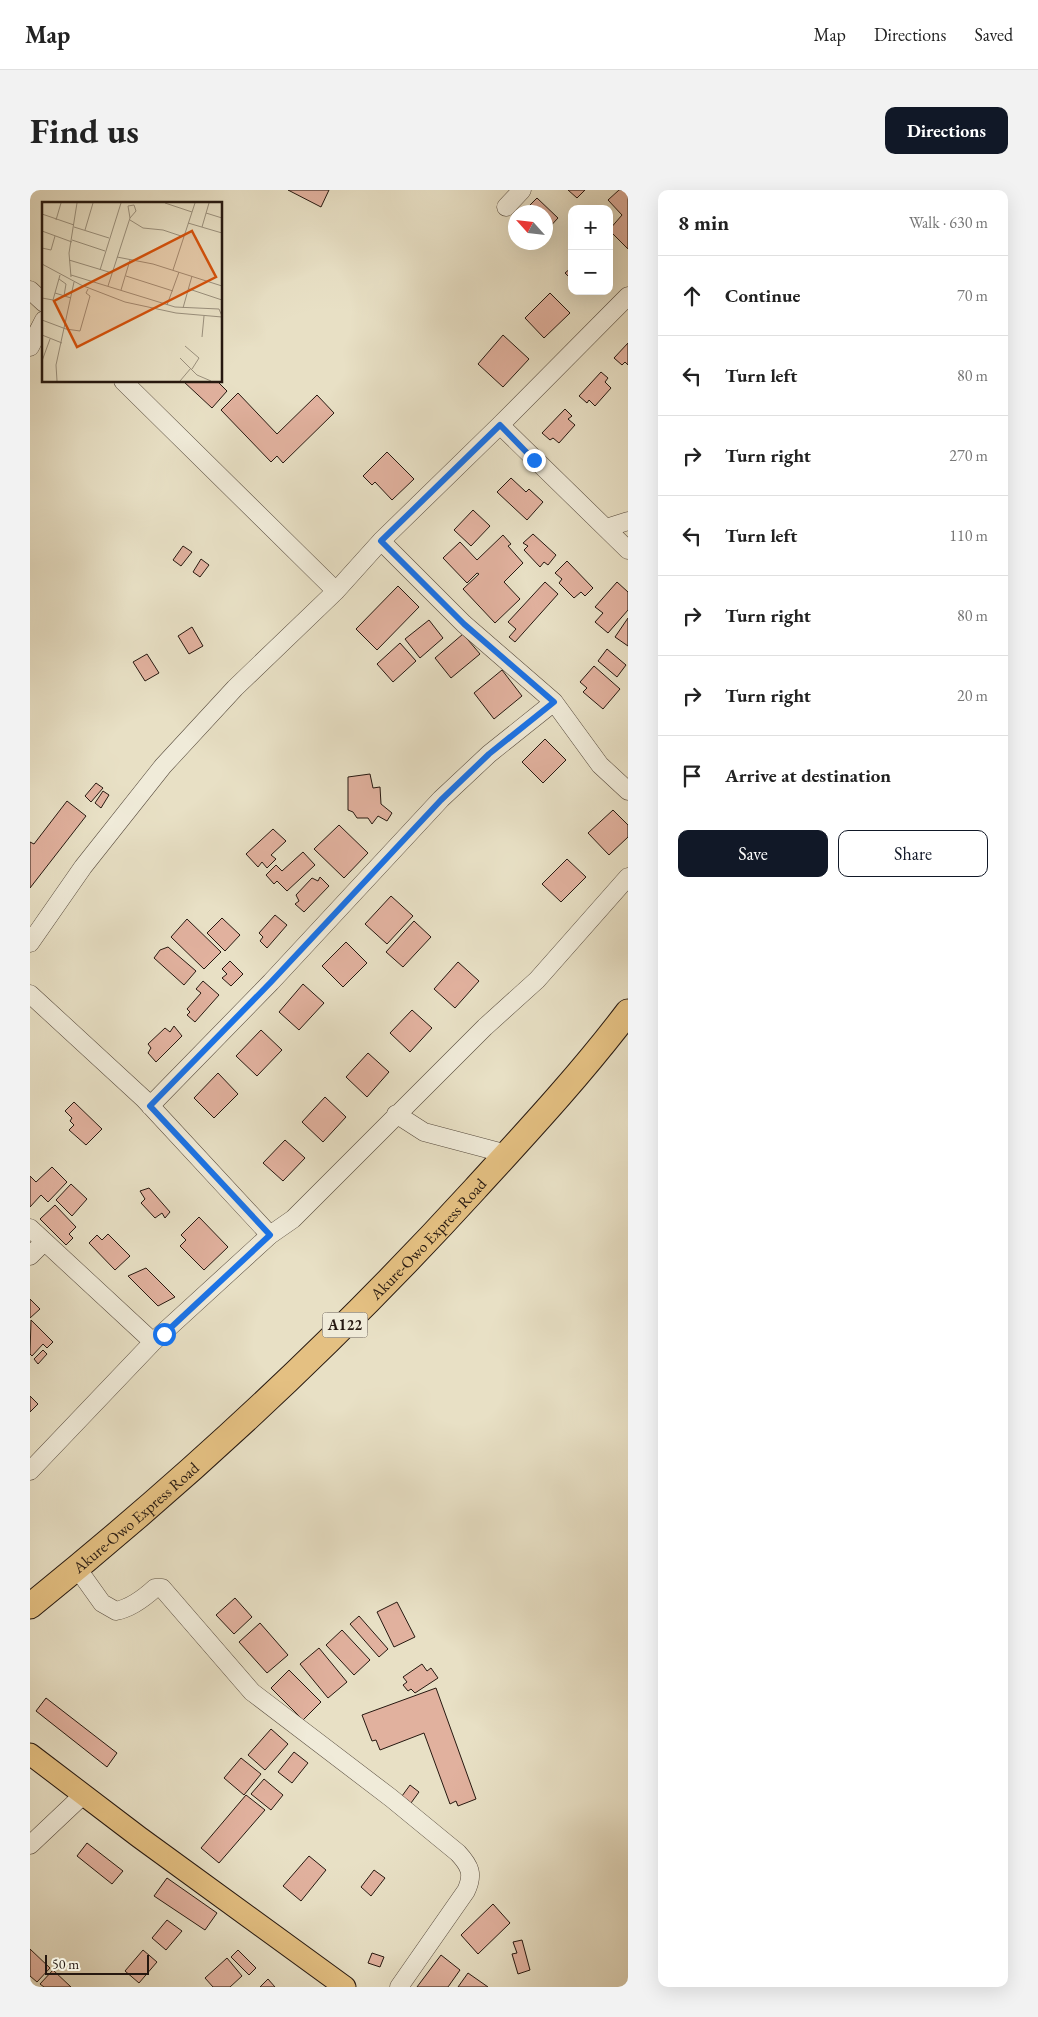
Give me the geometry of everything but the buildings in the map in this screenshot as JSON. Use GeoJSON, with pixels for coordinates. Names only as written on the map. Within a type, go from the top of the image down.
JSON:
{"type":"FeatureCollection","features":[{"type":"Feature","properties":{"kind":"highway","name":"Akure-Owo Express Road"},"geometry":{"type":"LineString","coordinates":[[30,1606],[162,1496],[278,1390],[409,1260],[557,1098],[628,1012]]}},
{"type":"Feature","properties":{"kind":"main road"},"geometry":{"type":"LineString","coordinates":[[30,1754],[83,1796],[345,1987]]}},
{"type":"Feature","properties":{"kind":"street"},"geometry":{"type":"LineString","coordinates":[[506,207],[522,190]]}},
{"type":"Feature","properties":{"kind":"street"},"geometry":{"type":"LineString","coordinates":[[30,290],[42,301]]}},
{"type":"Feature","properties":{"kind":"street"},"geometry":{"type":"LineString","coordinates":[[30,943],[83,867],[163,766],[235,688],[336,591],[381,541],[628,296]]}},
{"type":"Feature","properties":{"kind":"street"},"geometry":{"type":"LineString","coordinates":[[30,347],[42,324]]}},
{"type":"Feature","properties":{"kind":"street"},"geometry":{"type":"LineString","coordinates":[[124,382],[336,591]]}},
{"type":"Feature","properties":{"kind":"street"},"geometry":{"type":"LineString","coordinates":[[500,425],[628,550]]}},
{"type":"Feature","properties":{"kind":"street"},"geometry":{"type":"LineString","coordinates":[[606,528],[628,521]]}},
{"type":"Feature","properties":{"kind":"street"},"geometry":{"type":"LineString","coordinates":[[381,541],[464,624],[554,702],[600,765],[628,791]]}},
{"type":"Feature","properties":{"kind":"street"},"geometry":{"type":"LineString","coordinates":[[150,1106],[271,982],[441,800],[489,754],[554,702]]}},
{"type":"Feature","properties":{"kind":"street"},"geometry":{"type":"LineString","coordinates":[[30,1471],[153,1342],[270,1235],[293,1218],[485,1027],[537,980],[628,877]]}},
{"type":"Feature","properties":{"kind":"street"},"geometry":{"type":"LineString","coordinates":[[30,994],[150,1106],[270,1235]]}},
{"type":"Feature","properties":{"kind":"street"},"geometry":{"type":"LineString","coordinates":[[396,1114],[424,1132],[507,1154]]}},
{"type":"Feature","properties":{"kind":"street"},"geometry":{"type":"LineString","coordinates":[[30,1228],[153,1342]]}},
{"type":"Feature","properties":{"kind":"street"},"geometry":{"type":"LineString","coordinates":[[30,1256],[44,1242]]}},
{"type":"Feature","properties":{"kind":"street"},"geometry":{"type":"LineString","coordinates":[[76,1568],[102,1603],[116,1611],[125,1609],[144,1598],[155,1588],[162,1588],[252,1692],[392,1798],[458,1853],[467,1863],[471,1872],[471,1881],[466,1891],[399,1987]]}},
{"type":"Feature","properties":{"kind":"street"},"geometry":{"type":"LineString","coordinates":[[30,1845],[83,1796]]}},
{"type":"Feature","properties":{"kind":"route"},"geometry":{"type":"LineString","coordinates":[[164,1334],[270,1235],[150,1106],[271,982],[441,800],[489,754],[554,702],[464,624],[381,541],[500,425],[534,460]]}}]}
